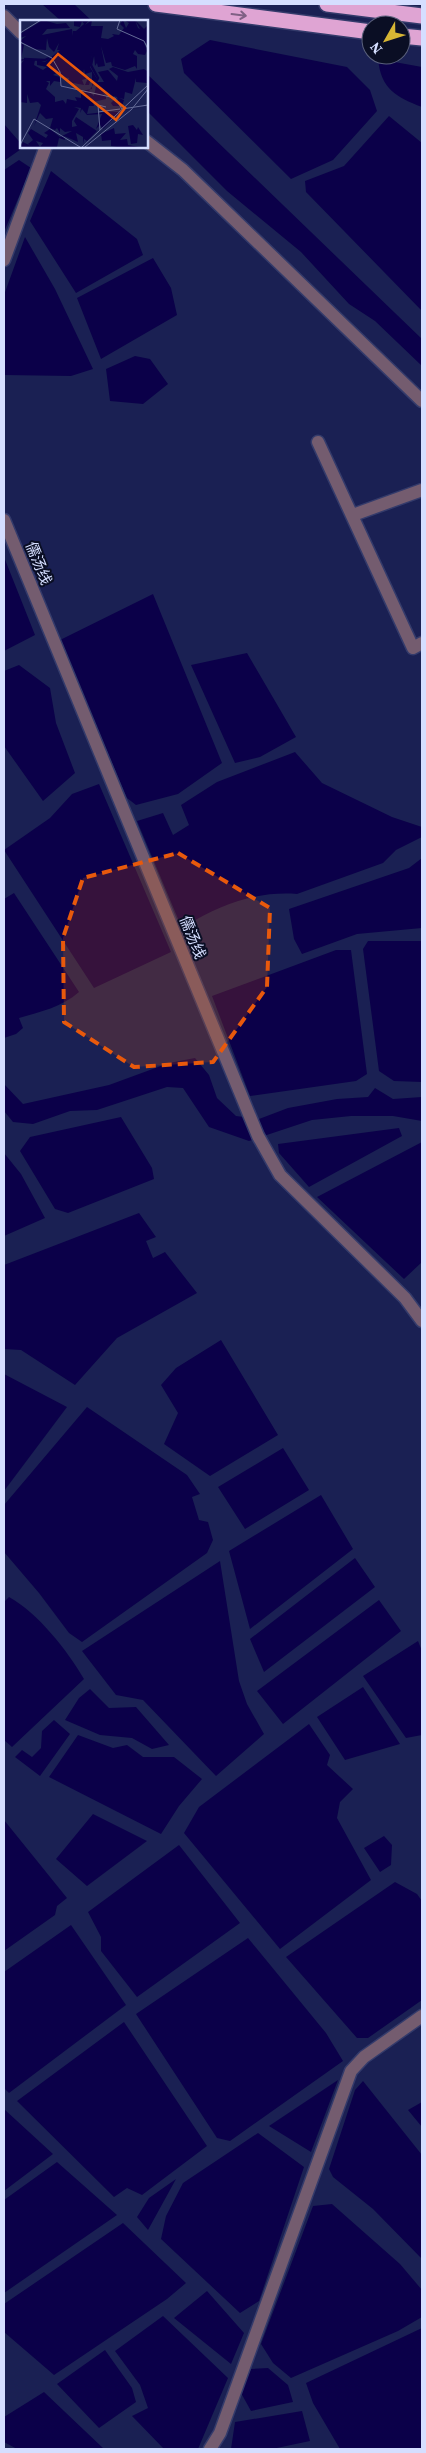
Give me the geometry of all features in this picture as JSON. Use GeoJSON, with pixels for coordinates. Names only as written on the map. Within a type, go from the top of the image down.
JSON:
{"type":"FeatureCollection","features":[{"type":"Feature","properties":{"kind":"highway"},"geometry":{"type":"LineString","coordinates":[[156,4],[361,31]]}},
{"type":"Feature","properties":{"kind":"highway"},"geometry":{"type":"LineString","coordinates":[[327,4],[422,16]]}},
{"type":"Feature","properties":{"kind":"street"},"geometry":{"type":"LineString","coordinates":[[4,16],[20,32]]}},
{"type":"Feature","properties":{"kind":"street"},"geometry":{"type":"LineString","coordinates":[[148,143],[182,170],[422,401]]}},
{"type":"Feature","properties":{"kind":"street"},"geometry":{"type":"LineString","coordinates":[[4,260],[45,148]]}},
{"type":"Feature","properties":{"kind":"street"},"geometry":{"type":"LineString","coordinates":[[318,442],[413,648],[422,643]]}},
{"type":"Feature","properties":{"kind":"street"},"geometry":{"type":"LineString","coordinates":[[353,515],[422,490]]}},
{"type":"Feature","properties":{"kind":"street","name":"儒汤线"},"geometry":{"type":"LineString","coordinates":[[4,520],[258,1136],[280,1175],[405,1298],[422,1321]]}},
{"type":"Feature","properties":{"kind":"street"},"geometry":{"type":"LineString","coordinates":[[210,2449],[220,2432],[351,2071],[364,2057],[422,2016]]}},
{"type":"Feature","properties":{"kind":"highlighted area"},"geometry":{"type":"Polygon","coordinates":[[[178,853],[270,908],[267,987],[213,1062],[134,1067],[64,1022],[63,938],[83,878],[178,853]]]}},
{"type":"Feature","properties":{"kind":"shaded area"},"geometry":{"type":"Polygon","coordinates":[[[42,4],[74,4],[91,20],[60,20],[42,4]]]}},
{"type":"Feature","properties":{"kind":"shaded area"},"geometry":{"type":"Polygon","coordinates":[[[210,40],[347,67],[370,90],[377,111],[333,160],[291,179],[184,73],[181,59],[210,40]]]}},
{"type":"Feature","properties":{"kind":"shaded area"},"geometry":{"type":"Polygon","coordinates":[[[379,65],[422,67],[422,107],[405,100],[391,90],[382,78],[379,65]]]}},
{"type":"Feature","properties":{"kind":"shaded area"},"geometry":{"type":"Polygon","coordinates":[[[148,75],[422,339],[422,366],[375,321],[349,304],[301,252],[227,191],[148,112],[148,75]]]}},
{"type":"Feature","properties":{"kind":"shaded area"},"geometry":{"type":"Polygon","coordinates":[[[389,116],[422,143],[422,311],[306,192],[305,181],[344,166],[389,116]]]}},
{"type":"Feature","properties":{"kind":"shaded area"},"geometry":{"type":"Polygon","coordinates":[[[4,124],[20,142],[20,148],[23,148],[4,161],[4,124]]]}},
{"type":"Feature","properties":{"kind":"shaded area"},"geometry":{"type":"Polygon","coordinates":[[[19,160],[31,168],[4,232],[4,170],[19,160]]]}},
{"type":"Feature","properties":{"kind":"shaded area"},"geometry":{"type":"Polygon","coordinates":[[[51,171],[137,239],[143,255],[76,293],[30,221],[51,171]]]}},
{"type":"Feature","properties":{"kind":"shaded area"},"geometry":{"type":"Polygon","coordinates":[[[25,237],[55,289],[93,369],[71,376],[4,375],[4,295],[25,237]]]}},
{"type":"Feature","properties":{"kind":"shaded area"},"geometry":{"type":"Polygon","coordinates":[[[153,258],[171,288],[177,315],[101,359],[77,298],[153,258]]]}},
{"type":"Feature","properties":{"kind":"shaded area"},"geometry":{"type":"Polygon","coordinates":[[[135,356],[150,359],[168,384],[143,404],[110,401],[106,369],[135,356]]]}},
{"type":"Feature","properties":{"kind":"shaded area"},"geometry":{"type":"Polygon","coordinates":[[[4,557],[35,635],[4,651],[4,557]]]}},
{"type":"Feature","properties":{"kind":"shaded area"},"geometry":{"type":"Polygon","coordinates":[[[153,594],[222,763],[178,794],[136,805],[127,798],[60,640],[153,594]]]}},
{"type":"Feature","properties":{"kind":"shaded area"},"geometry":{"type":"Polygon","coordinates":[[[247,653],[296,737],[260,757],[235,763],[191,665],[247,653]]]}},
{"type":"Feature","properties":{"kind":"shaded area"},"geometry":{"type":"Polygon","coordinates":[[[19,665],[50,688],[56,723],[75,773],[43,801],[4,746],[4,671],[19,665]]]}},
{"type":"Feature","properties":{"kind":"shaded area"},"geometry":{"type":"Polygon","coordinates":[[[295,752],[322,783],[392,817],[422,827],[422,837],[396,850],[383,863],[297,894],[268,895],[240,900],[213,911],[187,925],[179,921],[137,821],[163,813],[173,835],[189,825],[181,805],[217,782],[295,752]]]}},
{"type":"Feature","properties":{"kind":"shaded area"},"geometry":{"type":"Polygon","coordinates":[[[99,784],[171,952],[94,988],[4,850],[50,818],[72,794],[99,784]]]}},
{"type":"Feature","properties":{"kind":"shaded area"},"geometry":{"type":"Polygon","coordinates":[[[422,858],[422,928],[357,934],[302,954],[294,939],[289,909],[409,868],[422,858]]]}},
{"type":"Feature","properties":{"kind":"shaded area"},"geometry":{"type":"Polygon","coordinates":[[[14,893],[79,992],[65,1002],[19,1018],[23,1028],[16,1034],[4,1038],[4,899],[14,893]]]}},
{"type":"Feature","properties":{"kind":"shaded area"},"geometry":{"type":"Polygon","coordinates":[[[368,941],[422,941],[422,1082],[394,1081],[379,1071],[363,949],[368,941]]]}},
{"type":"Feature","properties":{"kind":"shaded area"},"geometry":{"type":"Polygon","coordinates":[[[336,950],[351,950],[367,1074],[356,1081],[250,1096],[212,996],[336,950]]]}},
{"type":"Feature","properties":{"kind":"shaded area"},"geometry":{"type":"Polygon","coordinates":[[[195,1058],[209,1075],[217,1098],[236,1116],[259,1119],[288,1108],[337,1099],[368,1097],[375,1088],[393,1099],[422,1097],[422,1121],[393,1116],[351,1116],[312,1120],[249,1141],[209,1127],[183,1088],[167,1087],[97,1110],[70,1111],[33,1124],[13,1122],[4,1111],[4,1084],[23,1104],[109,1085],[169,1063],[195,1058]]]}},
{"type":"Feature","properties":{"kind":"shaded area"},"geometry":{"type":"Polygon","coordinates":[[[121,1117],[152,1168],[154,1179],[68,1213],[55,1209],[20,1151],[30,1137],[121,1117]]]}},
{"type":"Feature","properties":{"kind":"shaded area"},"geometry":{"type":"Polygon","coordinates":[[[399,1128],[402,1136],[309,1187],[279,1153],[278,1144],[399,1128]]]}},
{"type":"Feature","properties":{"kind":"shaded area"},"geometry":{"type":"Polygon","coordinates":[[[422,1142],[422,1262],[404,1279],[317,1197],[422,1142]]]}},
{"type":"Feature","properties":{"kind":"shaded area"},"geometry":{"type":"Polygon","coordinates":[[[4,1153],[21,1174],[45,1218],[4,1236],[4,1153]]]}},
{"type":"Feature","properties":{"kind":"shaded area"},"geometry":{"type":"Polygon","coordinates":[[[139,1213],[156,1237],[146,1241],[153,1258],[165,1252],[197,1293],[117,1338],[75,1385],[21,1350],[4,1349],[4,1265],[139,1213]]]}},
{"type":"Feature","properties":{"kind":"shaded area"},"geometry":{"type":"Polygon","coordinates":[[[221,1340],[278,1435],[210,1476],[164,1444],[178,1413],[161,1385],[176,1368],[221,1340]]]}},
{"type":"Feature","properties":{"kind":"shaded area"},"geometry":{"type":"Polygon","coordinates":[[[4,1374],[67,1407],[4,1491],[4,1374]]]}},
{"type":"Feature","properties":{"kind":"shaded area"},"geometry":{"type":"Polygon","coordinates":[[[87,1407],[187,1475],[200,1494],[192,1497],[199,1520],[208,1522],[213,1540],[207,1553],[82,1642],[69,1633],[39,1593],[4,1552],[4,1505],[87,1407]]]}},
{"type":"Feature","properties":{"kind":"shaded area"},"geometry":{"type":"Polygon","coordinates":[[[283,1448],[309,1490],[245,1529],[218,1487],[283,1448]]]}},
{"type":"Feature","properties":{"kind":"shaded area"},"geometry":{"type":"Polygon","coordinates":[[[321,1495],[353,1549],[250,1629],[229,1551],[321,1495]]]}},
{"type":"Feature","properties":{"kind":"shaded area"},"geometry":{"type":"Polygon","coordinates":[[[355,1558],[375,1587],[264,1672],[250,1639],[355,1558]]]}},
{"type":"Feature","properties":{"kind":"shaded area"},"geometry":{"type":"Polygon","coordinates":[[[220,1561],[239,1681],[247,1704],[264,1734],[216,1776],[143,1700],[116,1695],[82,1651],[220,1561]]]}},
{"type":"Feature","properties":{"kind":"shaded area"},"geometry":{"type":"Polygon","coordinates":[[[9,1597],[31,1612],[41,1622],[69,1656],[84,1679],[12,1747],[4,1740],[4,1602],[9,1597]]]}},
{"type":"Feature","properties":{"kind":"shaded area"},"geometry":{"type":"Polygon","coordinates":[[[379,1600],[401,1631],[283,1724],[257,1691],[379,1600]]]}},
{"type":"Feature","properties":{"kind":"shaded area"},"geometry":{"type":"Polygon","coordinates":[[[418,1641],[422,1651],[422,1735],[406,1738],[363,1676],[418,1641]]]}},
{"type":"Feature","properties":{"kind":"shaded area"},"geometry":{"type":"Polygon","coordinates":[[[363,1687],[400,1744],[345,1760],[317,1717],[363,1687]]]}},
{"type":"Feature","properties":{"kind":"shaded area"},"geometry":{"type":"Polygon","coordinates":[[[90,1689],[109,1708],[136,1707],[169,1745],[152,1749],[132,1738],[100,1735],[65,1720],[79,1698],[90,1689]]]}},
{"type":"Feature","properties":{"kind":"shaded area"},"geometry":{"type":"Polygon","coordinates":[[[54,1720],[70,1734],[40,1776],[15,1757],[22,1750],[32,1757],[41,1748],[42,1731],[54,1720]]]}},
{"type":"Feature","properties":{"kind":"shaded area"},"geometry":{"type":"Polygon","coordinates":[[[309,1724],[330,1755],[327,1765],[353,1789],[340,1802],[337,1818],[371,1880],[280,1949],[184,1833],[199,1807],[309,1724]]]}},
{"type":"Feature","properties":{"kind":"shaded area"},"geometry":{"type":"Polygon","coordinates":[[[78,1735],[113,1748],[127,1745],[143,1757],[174,1757],[202,1779],[179,1806],[161,1834],[49,1777],[78,1735]]]}},
{"type":"Feature","properties":{"kind":"shaded area"},"geometry":{"type":"Polygon","coordinates":[[[93,1814],[147,1841],[87,1886],[56,1859],[93,1814]]]}},
{"type":"Feature","properties":{"kind":"shaded area"},"geometry":{"type":"Polygon","coordinates":[[[4,1820],[67,1898],[57,1906],[55,1915],[4,1951],[4,1820]]]}},
{"type":"Feature","properties":{"kind":"shaded area"},"geometry":{"type":"Polygon","coordinates":[[[384,1836],[392,1845],[391,1865],[380,1872],[364,1848],[384,1836]]]}},
{"type":"Feature","properties":{"kind":"shaded area"},"geometry":{"type":"Polygon","coordinates":[[[179,1845],[240,1923],[137,1997],[101,1951],[101,1937],[88,1912],[179,1845]]]}},
{"type":"Feature","properties":{"kind":"shaded area"},"geometry":{"type":"Polygon","coordinates":[[[395,1882],[417,1894],[422,1901],[422,2000],[368,2038],[357,2038],[286,1957],[395,1882]]]}},
{"type":"Feature","properties":{"kind":"shaded area"},"geometry":{"type":"Polygon","coordinates":[[[71,1925],[126,2005],[9,2093],[4,2088],[4,1972],[71,1925]]]}},
{"type":"Feature","properties":{"kind":"shaded area"},"geometry":{"type":"Polygon","coordinates":[[[248,1938],[326,2033],[343,2061],[230,2141],[217,2138],[136,2014],[248,1938]]]}},
{"type":"Feature","properties":{"kind":"shaded area"},"geometry":{"type":"Polygon","coordinates":[[[124,2022],[207,2146],[142,2195],[127,2188],[114,2197],[17,2101],[124,2022]]]}},
{"type":"Feature","properties":{"kind":"shaded area"},"geometry":{"type":"Polygon","coordinates":[[[338,2080],[311,2152],[269,2126],[338,2080]]]}},
{"type":"Feature","properties":{"kind":"shaded area"},"geometry":{"type":"Polygon","coordinates":[[[363,2081],[422,2155],[422,2259],[373,2209],[333,2177],[329,2169],[355,2090],[363,2081]]]}},
{"type":"Feature","properties":{"kind":"shaded area"},"geometry":{"type":"Polygon","coordinates":[[[422,2102],[422,2127],[408,2110],[422,2102]]]}},
{"type":"Feature","properties":{"kind":"shaded area"},"geometry":{"type":"Polygon","coordinates":[[[4,2109],[53,2154],[4,2191],[4,2109]]]}},
{"type":"Feature","properties":{"kind":"shaded area"},"geometry":{"type":"Polygon","coordinates":[[[258,2133],[304,2167],[259,2301],[240,2313],[161,2239],[166,2216],[183,2183],[258,2133]]]}},
{"type":"Feature","properties":{"kind":"shaded area"},"geometry":{"type":"Polygon","coordinates":[[[57,2162],[117,2215],[4,2293],[4,2200],[57,2162]]]}},
{"type":"Feature","properties":{"kind":"shaded area"},"geometry":{"type":"Polygon","coordinates":[[[176,2179],[148,2230],[137,2217],[149,2198],[176,2179]]]}},
{"type":"Feature","properties":{"kind":"shaded area"},"geometry":{"type":"Polygon","coordinates":[[[332,2204],[400,2264],[422,2290],[422,2317],[398,2331],[291,2378],[273,2363],[261,2344],[313,2206],[332,2204]]]}},
{"type":"Feature","properties":{"kind":"shaded area"},"geometry":{"type":"Polygon","coordinates":[[[123,2223],[186,2283],[167,2299],[54,2375],[4,2332],[4,2304],[123,2223]]]}},
{"type":"Feature","properties":{"kind":"shaded area"},"geometry":{"type":"Polygon","coordinates":[[[207,2291],[244,2333],[231,2364],[174,2318],[207,2291]]]}},
{"type":"Feature","properties":{"kind":"shaded area"},"geometry":{"type":"Polygon","coordinates":[[[163,2316],[228,2378],[198,2449],[164,2449],[132,2416],[148,2408],[140,2385],[115,2351],[163,2316]]]}},
{"type":"Feature","properties":{"kind":"shaded area"},"geometry":{"type":"Polygon","coordinates":[[[422,2328],[422,2449],[340,2449],[313,2403],[306,2383],[422,2328]]]}},
{"type":"Feature","properties":{"kind":"shaded area"},"geometry":{"type":"Polygon","coordinates":[[[105,2350],[132,2388],[136,2402],[99,2428],[57,2384],[105,2350]]]}},
{"type":"Feature","properties":{"kind":"shaded area"},"geometry":{"type":"Polygon","coordinates":[[[268,2368],[288,2385],[293,2402],[251,2411],[241,2393],[251,2369],[268,2368]]]}},
{"type":"Feature","properties":{"kind":"shaded area"},"geometry":{"type":"Polygon","coordinates":[[[44,2392],[104,2449],[17,2449],[4,2442],[4,2417],[44,2392]]]}},
{"type":"Feature","properties":{"kind":"shaded area"},"geometry":{"type":"Polygon","coordinates":[[[302,2411],[310,2441],[272,2449],[231,2449],[235,2422],[302,2411]]]}}]}
